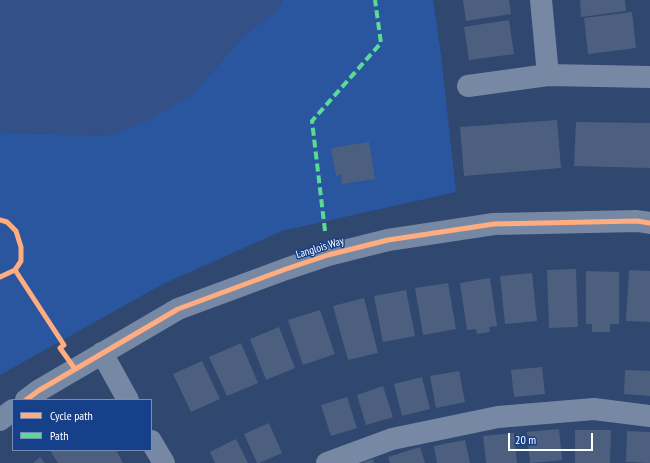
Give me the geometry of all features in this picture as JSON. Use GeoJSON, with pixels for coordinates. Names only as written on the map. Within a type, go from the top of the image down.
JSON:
{"type":"FeatureCollection","features":[{"type":"Feature","properties":{"kind":"street"},"geometry":{"type":"LineString","coordinates":[[541,0],[548,75]]}},
{"type":"Feature","properties":{"kind":"street"},"geometry":{"type":"LineString","coordinates":[[468,86],[548,75],[650,77]]}},
{"type":"Feature","properties":{"kind":"street","name":"Langlois Way"},"geometry":{"type":"LineString","coordinates":[[27,399],[38,391],[178,309],[321,257],[388,240],[494,224],[650,223]]}},
{"type":"Feature","properties":{"kind":"street"},"geometry":{"type":"LineString","coordinates":[[102,354],[127,399]]}},
{"type":"Feature","properties":{"kind":"street"},"geometry":{"type":"LineString","coordinates":[[327,463],[392,439],[498,417],[594,409],[650,416]]}},
{"type":"Feature","properties":{"kind":"street"},"geometry":{"type":"LineString","coordinates":[[0,420],[12,411]]}},
{"type":"Feature","properties":{"kind":"street"},"geometry":{"type":"LineString","coordinates":[[152,443],[164,463]]}},
{"type":"Feature","properties":{"kind":"shaded area"},"geometry":{"type":"Polygon","coordinates":[[[0,0],[283,0],[277,11],[245,34],[191,96],[148,121],[106,136],[0,132],[0,0]]]}},
{"type":"Feature","properties":{"kind":"shaded area"},"geometry":{"type":"Polygon","coordinates":[[[283,0],[433,0],[441,55],[456,192],[282,231],[163,284],[0,375],[0,132],[106,136],[191,96],[245,34],[277,11],[283,0]]]}},
{"type":"Feature","properties":{"kind":"building"},"geometry":{"type":"Polygon","coordinates":[[[463,0],[509,0],[511,14],[466,21],[463,0]]]}},
{"type":"Feature","properties":{"kind":"building"},"geometry":{"type":"Polygon","coordinates":[[[580,0],[625,0],[626,11],[581,17],[580,0]]]}},
{"type":"Feature","properties":{"kind":"building"},"geometry":{"type":"Polygon","coordinates":[[[632,12],[636,48],[588,54],[584,18],[632,12]]]}},
{"type":"Feature","properties":{"kind":"building"},"geometry":{"type":"Polygon","coordinates":[[[509,20],[514,54],[469,60],[464,27],[509,20]]]}},
{"type":"Feature","properties":{"kind":"building"},"geometry":{"type":"Polygon","coordinates":[[[557,120],[561,168],[464,176],[460,127],[557,120]]]}},
{"type":"Feature","properties":{"kind":"building"},"geometry":{"type":"Polygon","coordinates":[[[576,122],[650,123],[650,168],[574,166],[576,122]]]}},
{"type":"Feature","properties":{"kind":"building"},"geometry":{"type":"Polygon","coordinates":[[[369,142],[375,179],[342,184],[341,174],[336,176],[331,148],[369,142]]]}},
{"type":"Feature","properties":{"kind":"building"},"geometry":{"type":"Polygon","coordinates":[[[576,269],[578,327],[549,328],[547,270],[576,269]]]}},
{"type":"Feature","properties":{"kind":"building"},"geometry":{"type":"Polygon","coordinates":[[[629,270],[650,271],[650,322],[626,321],[629,270]]]}},
{"type":"Feature","properties":{"kind":"building"},"geometry":{"type":"Polygon","coordinates":[[[586,271],[619,272],[619,324],[610,324],[610,332],[592,332],[592,324],[586,324],[586,271]]]}},
{"type":"Feature","properties":{"kind":"building"},"geometry":{"type":"Polygon","coordinates":[[[532,273],[537,321],[505,324],[500,276],[532,273]]]}},
{"type":"Feature","properties":{"kind":"building"},"geometry":{"type":"Polygon","coordinates":[[[490,278],[497,326],[489,327],[490,332],[477,334],[476,329],[467,330],[460,283],[490,278]]]}},
{"type":"Feature","properties":{"kind":"building"},"geometry":{"type":"Polygon","coordinates":[[[448,283],[456,329],[423,335],[415,288],[448,283]]]}},
{"type":"Feature","properties":{"kind":"building"},"geometry":{"type":"Polygon","coordinates":[[[406,290],[415,336],[383,342],[374,296],[406,290]]]}},
{"type":"Feature","properties":{"kind":"building"},"geometry":{"type":"Polygon","coordinates":[[[364,298],[378,353],[348,360],[333,306],[364,298]]]}},
{"type":"Feature","properties":{"kind":"building"},"geometry":{"type":"Polygon","coordinates":[[[320,310],[335,354],[303,365],[288,320],[320,310]]]}},
{"type":"Feature","properties":{"kind":"building"},"geometry":{"type":"Polygon","coordinates":[[[279,327],[295,368],[266,380],[250,339],[279,327]]]}},
{"type":"Feature","properties":{"kind":"building"},"geometry":{"type":"Polygon","coordinates":[[[241,343],[258,383],[227,396],[209,357],[241,343]]]}},
{"type":"Feature","properties":{"kind":"building"},"geometry":{"type":"Polygon","coordinates":[[[202,361],[220,399],[191,412],[173,374],[202,361]]]}},
{"type":"Feature","properties":{"kind":"building"},"geometry":{"type":"Polygon","coordinates":[[[542,367],[545,394],[514,397],[511,370],[542,367]]]}},
{"type":"Feature","properties":{"kind":"building"},"geometry":{"type":"Polygon","coordinates":[[[625,370],[650,371],[650,396],[624,394],[625,370]]]}},
{"type":"Feature","properties":{"kind":"building"},"geometry":{"type":"Polygon","coordinates":[[[459,371],[465,402],[436,408],[430,376],[459,371]]]}},
{"type":"Feature","properties":{"kind":"building"},"geometry":{"type":"Polygon","coordinates":[[[422,377],[430,409],[402,416],[394,384],[422,377]]]}},
{"type":"Feature","properties":{"kind":"building"},"geometry":{"type":"Polygon","coordinates":[[[383,386],[393,417],[366,425],[357,395],[383,386]]]}},
{"type":"Feature","properties":{"kind":"building"},"geometry":{"type":"Polygon","coordinates":[[[347,397],[357,428],[331,436],[321,405],[347,397]]]}},
{"type":"Feature","properties":{"kind":"building"},"geometry":{"type":"Polygon","coordinates":[[[269,423],[282,453],[257,463],[244,434],[269,423]]]}},
{"type":"Feature","properties":{"kind":"building"},"geometry":{"type":"Polygon","coordinates":[[[559,429],[562,460],[530,463],[527,432],[559,429]]]}},
{"type":"Feature","properties":{"kind":"building"},"geometry":{"type":"Polygon","coordinates":[[[575,430],[611,430],[610,463],[575,463],[575,430]]]}},
{"type":"Feature","properties":{"kind":"building"},"geometry":{"type":"Polygon","coordinates":[[[627,431],[650,432],[650,463],[626,462],[627,431]]]}},
{"type":"Feature","properties":{"kind":"building"},"geometry":{"type":"Polygon","coordinates":[[[514,433],[517,463],[486,463],[483,436],[514,433]]]}},
{"type":"Feature","properties":{"kind":"building"},"geometry":{"type":"Polygon","coordinates":[[[236,439],[248,463],[215,463],[210,452],[236,439]]]}},
{"type":"Feature","properties":{"kind":"building"},"geometry":{"type":"Polygon","coordinates":[[[465,440],[470,463],[437,463],[434,446],[465,440]]]}},
{"type":"Feature","properties":{"kind":"building"},"geometry":{"type":"Polygon","coordinates":[[[420,447],[425,463],[390,463],[388,457],[420,447]]]}},
{"type":"Feature","properties":{"kind":"building"},"geometry":{"type":"Polygon","coordinates":[[[51,451],[117,451],[123,463],[58,463],[51,451]]]}},
{"type":"Feature","properties":{"kind":"building"},"geometry":{"type":"Polygon","coordinates":[[[40,457],[45,463],[33,463],[40,457]]]}},
{"type":"Feature","properties":{"kind":"building"},"geometry":{"type":"Polygon","coordinates":[[[373,459],[374,463],[361,463],[373,459]]]}},
{"type":"Feature","properties":{"kind":"marked path"},"geometry":{"type":"LineString","coordinates":[[325,231],[312,121],[381,43],[375,0]]}},
{"type":"Feature","properties":{"kind":"cycle path"},"geometry":{"type":"LineString","coordinates":[[0,220],[7,222],[16,231],[21,247],[21,261],[15,270],[0,277]]}},
{"type":"Feature","properties":{"kind":"cycle path"},"geometry":{"type":"LineString","coordinates":[[27,399],[38,391],[178,309],[328,255],[388,240],[494,224],[637,221],[650,223]]}},
{"type":"Feature","properties":{"kind":"cycle path"},"geometry":{"type":"LineString","coordinates":[[15,270],[64,345],[60,348],[75,369]]}}]}
